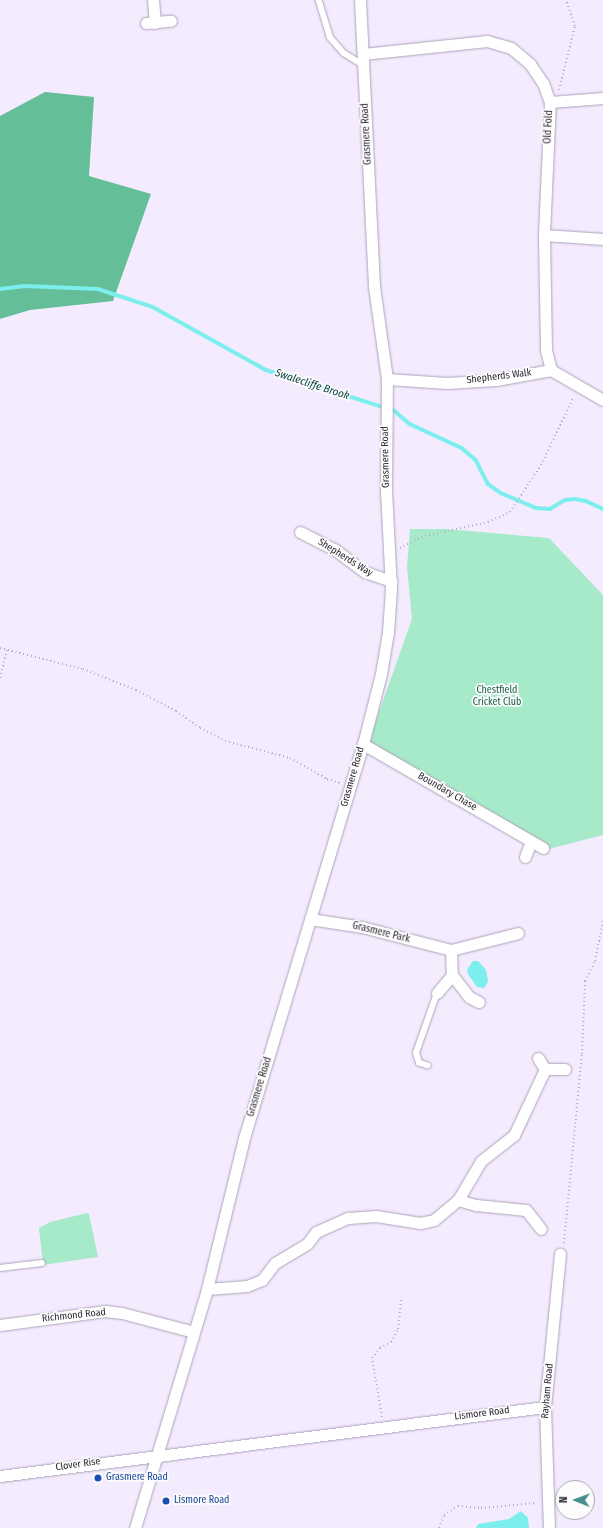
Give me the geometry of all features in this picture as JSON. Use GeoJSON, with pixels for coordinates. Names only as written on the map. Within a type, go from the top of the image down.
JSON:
{"type":"FeatureCollection","features":[{"type":"Feature","properties":{"kind":"street"},"geometry":{"type":"LineString","coordinates":[[153,0],[150,23],[171,21]]}},
{"type":"Feature","properties":{"kind":"street","name":"Grasmere Road"},"geometry":{"type":"LineString","coordinates":[[135,1528],[208,1289],[244,1138],[362,744],[382,667],[388,632],[391,581],[386,418],[387,379],[374,286],[360,0]]}},
{"type":"Feature","properties":{"kind":"street","name":"Old Fold"},"geometry":{"type":"LineString","coordinates":[[363,60],[487,41],[511,48],[530,64],[554,101],[544,235],[546,350],[550,370]]}},
{"type":"Feature","properties":{"kind":"street"},"geometry":{"type":"LineString","coordinates":[[554,101],[603,98]]}},
{"type":"Feature","properties":{"kind":"street"},"geometry":{"type":"LineString","coordinates":[[544,235],[603,239]]}},
{"type":"Feature","properties":{"kind":"street"},"geometry":{"type":"LineString","coordinates":[[550,370],[603,400]]}},
{"type":"Feature","properties":{"kind":"street","name":"Shepherds Walk"},"geometry":{"type":"LineString","coordinates":[[387,379],[447,383],[496,380],[550,370]]}},
{"type":"Feature","properties":{"kind":"street","name":"Shepherds Way"},"geometry":{"type":"LineString","coordinates":[[300,532],[334,549],[365,572],[391,581]]}},
{"type":"Feature","properties":{"kind":"street","name":"Boundary Chase"},"geometry":{"type":"LineString","coordinates":[[362,744],[543,848]]}},
{"type":"Feature","properties":{"kind":"street"},"geometry":{"type":"LineString","coordinates":[[525,857],[531,841]]}},
{"type":"Feature","properties":{"kind":"street","name":"Grasmere Park"},"geometry":{"type":"LineString","coordinates":[[310,919],[362,927],[451,950],[518,934]]}},
{"type":"Feature","properties":{"kind":"street"},"geometry":{"type":"LineString","coordinates":[[451,950],[452,976],[469,997],[479,1002]]}},
{"type":"Feature","properties":{"kind":"street"},"geometry":{"type":"LineString","coordinates":[[438,993],[452,976]]}},
{"type":"Feature","properties":{"kind":"street"},"geometry":{"type":"LineString","coordinates":[[538,1058],[545,1069]]}},
{"type":"Feature","properties":{"kind":"street"},"geometry":{"type":"LineString","coordinates":[[208,1289],[247,1286],[262,1280],[275,1263],[307,1244],[316,1232],[332,1223],[348,1218],[376,1216],[420,1223],[434,1220],[458,1200],[481,1161],[514,1135],[545,1069]]}},
{"type":"Feature","properties":{"kind":"street"},"geometry":{"type":"LineString","coordinates":[[545,1069],[565,1069]]}},
{"type":"Feature","properties":{"kind":"street"},"geometry":{"type":"LineString","coordinates":[[458,1200],[476,1205],[526,1210],[541,1229]]}},
{"type":"Feature","properties":{"kind":"street","name":"Rayham Road"},"geometry":{"type":"LineString","coordinates":[[549,1528],[546,1502],[545,1407],[562,1251]]}},
{"type":"Feature","properties":{"kind":"street","name":"Richmond Road"},"geometry":{"type":"LineString","coordinates":[[0,1325],[105,1311],[122,1313],[194,1332]]}},
{"type":"Feature","properties":{"kind":"street","name":"Lismore Road"},"geometry":{"type":"LineString","coordinates":[[157,1454],[545,1407]]}},
{"type":"Feature","properties":{"kind":"street","name":"Clover Rise"},"geometry":{"type":"LineString","coordinates":[[0,1476],[157,1454]]}},
{"type":"Feature","properties":{"kind":"lane"},"geometry":{"type":"LineString","coordinates":[[319,0],[330,37],[344,53],[363,60]]}},
{"type":"Feature","properties":{"kind":"lane"},"geometry":{"type":"LineString","coordinates":[[428,1066],[419,1063],[416,1053],[438,993]]}},
{"type":"Feature","properties":{"kind":"lane"},"geometry":{"type":"LineString","coordinates":[[0,1268],[42,1263]]}},
{"type":"Feature","properties":{"kind":"path"},"geometry":{"type":"LineString","coordinates":[[554,101],[575,26],[566,0]]}},
{"type":"Feature","properties":{"kind":"path"},"geometry":{"type":"LineString","coordinates":[[390,553],[425,536],[488,522],[510,512],[541,465],[579,386]]}},
{"type":"Feature","properties":{"kind":"path"},"geometry":{"type":"LineString","coordinates":[[0,648],[83,669],[136,690],[229,742],[290,758],[327,779],[350,786]]}},
{"type":"Feature","properties":{"kind":"path"},"geometry":{"type":"LineString","coordinates":[[0,678],[7,650]]}},
{"type":"Feature","properties":{"kind":"path"},"geometry":{"type":"LineString","coordinates":[[562,1251],[581,1058],[585,981],[595,961],[603,921]]}},
{"type":"Feature","properties":{"kind":"path"},"geometry":{"type":"LineString","coordinates":[[383,1426],[372,1358],[380,1348],[390,1342],[398,1329],[401,1300]]}},
{"type":"Feature","properties":{"kind":"path"},"geometry":{"type":"LineString","coordinates":[[439,1528],[444,1516],[458,1506],[480,1508],[546,1502]]}},
{"type":"Feature","properties":{"kind":"green space","name":"Chestfield Cricket Club"},"geometry":{"type":"Polygon","coordinates":[[[410,529],[446,529],[549,538],[603,595],[603,835],[545,850],[368,743],[412,619],[407,567],[410,529]]]}},
{"type":"Feature","properties":{"kind":"green space"},"geometry":{"type":"Polygon","coordinates":[[[87,1213],[89,1214],[98,1257],[43,1265],[39,1228],[50,1222],[87,1213]]]}},
{"type":"Feature","properties":{"kind":"shaded area"},"geometry":{"type":"Polygon","coordinates":[[[45,92],[94,97],[89,176],[151,194],[113,301],[30,310],[0,319],[0,116],[45,92]]]}},
{"type":"Feature","properties":{"kind":"shaded area"},"geometry":{"type":"Polygon","coordinates":[[[473,961],[478,961],[486,970],[488,982],[484,988],[477,987],[468,974],[467,970],[473,961]]]}},
{"type":"Feature","properties":{"kind":"shaded area"},"geometry":{"type":"Polygon","coordinates":[[[521,1511],[528,1518],[529,1528],[476,1528],[478,1524],[509,1519],[521,1511]]]}},
{"type":"Feature","properties":{"kind":"waterway","name":"Swalecliffe Brook"},"geometry":{"type":"LineString","coordinates":[[0,289],[25,286],[98,289],[153,307],[266,370],[395,411],[410,424],[462,448],[476,460],[488,484],[501,493],[537,508],[550,509],[565,500],[575,499],[586,501],[603,509]]}},
{"type":"Feature","properties":{"kind":"place","name":"Grasmere Road"},"geometry":{"type":"Point","coordinates":[98,1478]}},
{"type":"Feature","properties":{"kind":"place","name":"Lismore Road"},"geometry":{"type":"Point","coordinates":[166,1501]}}]}
